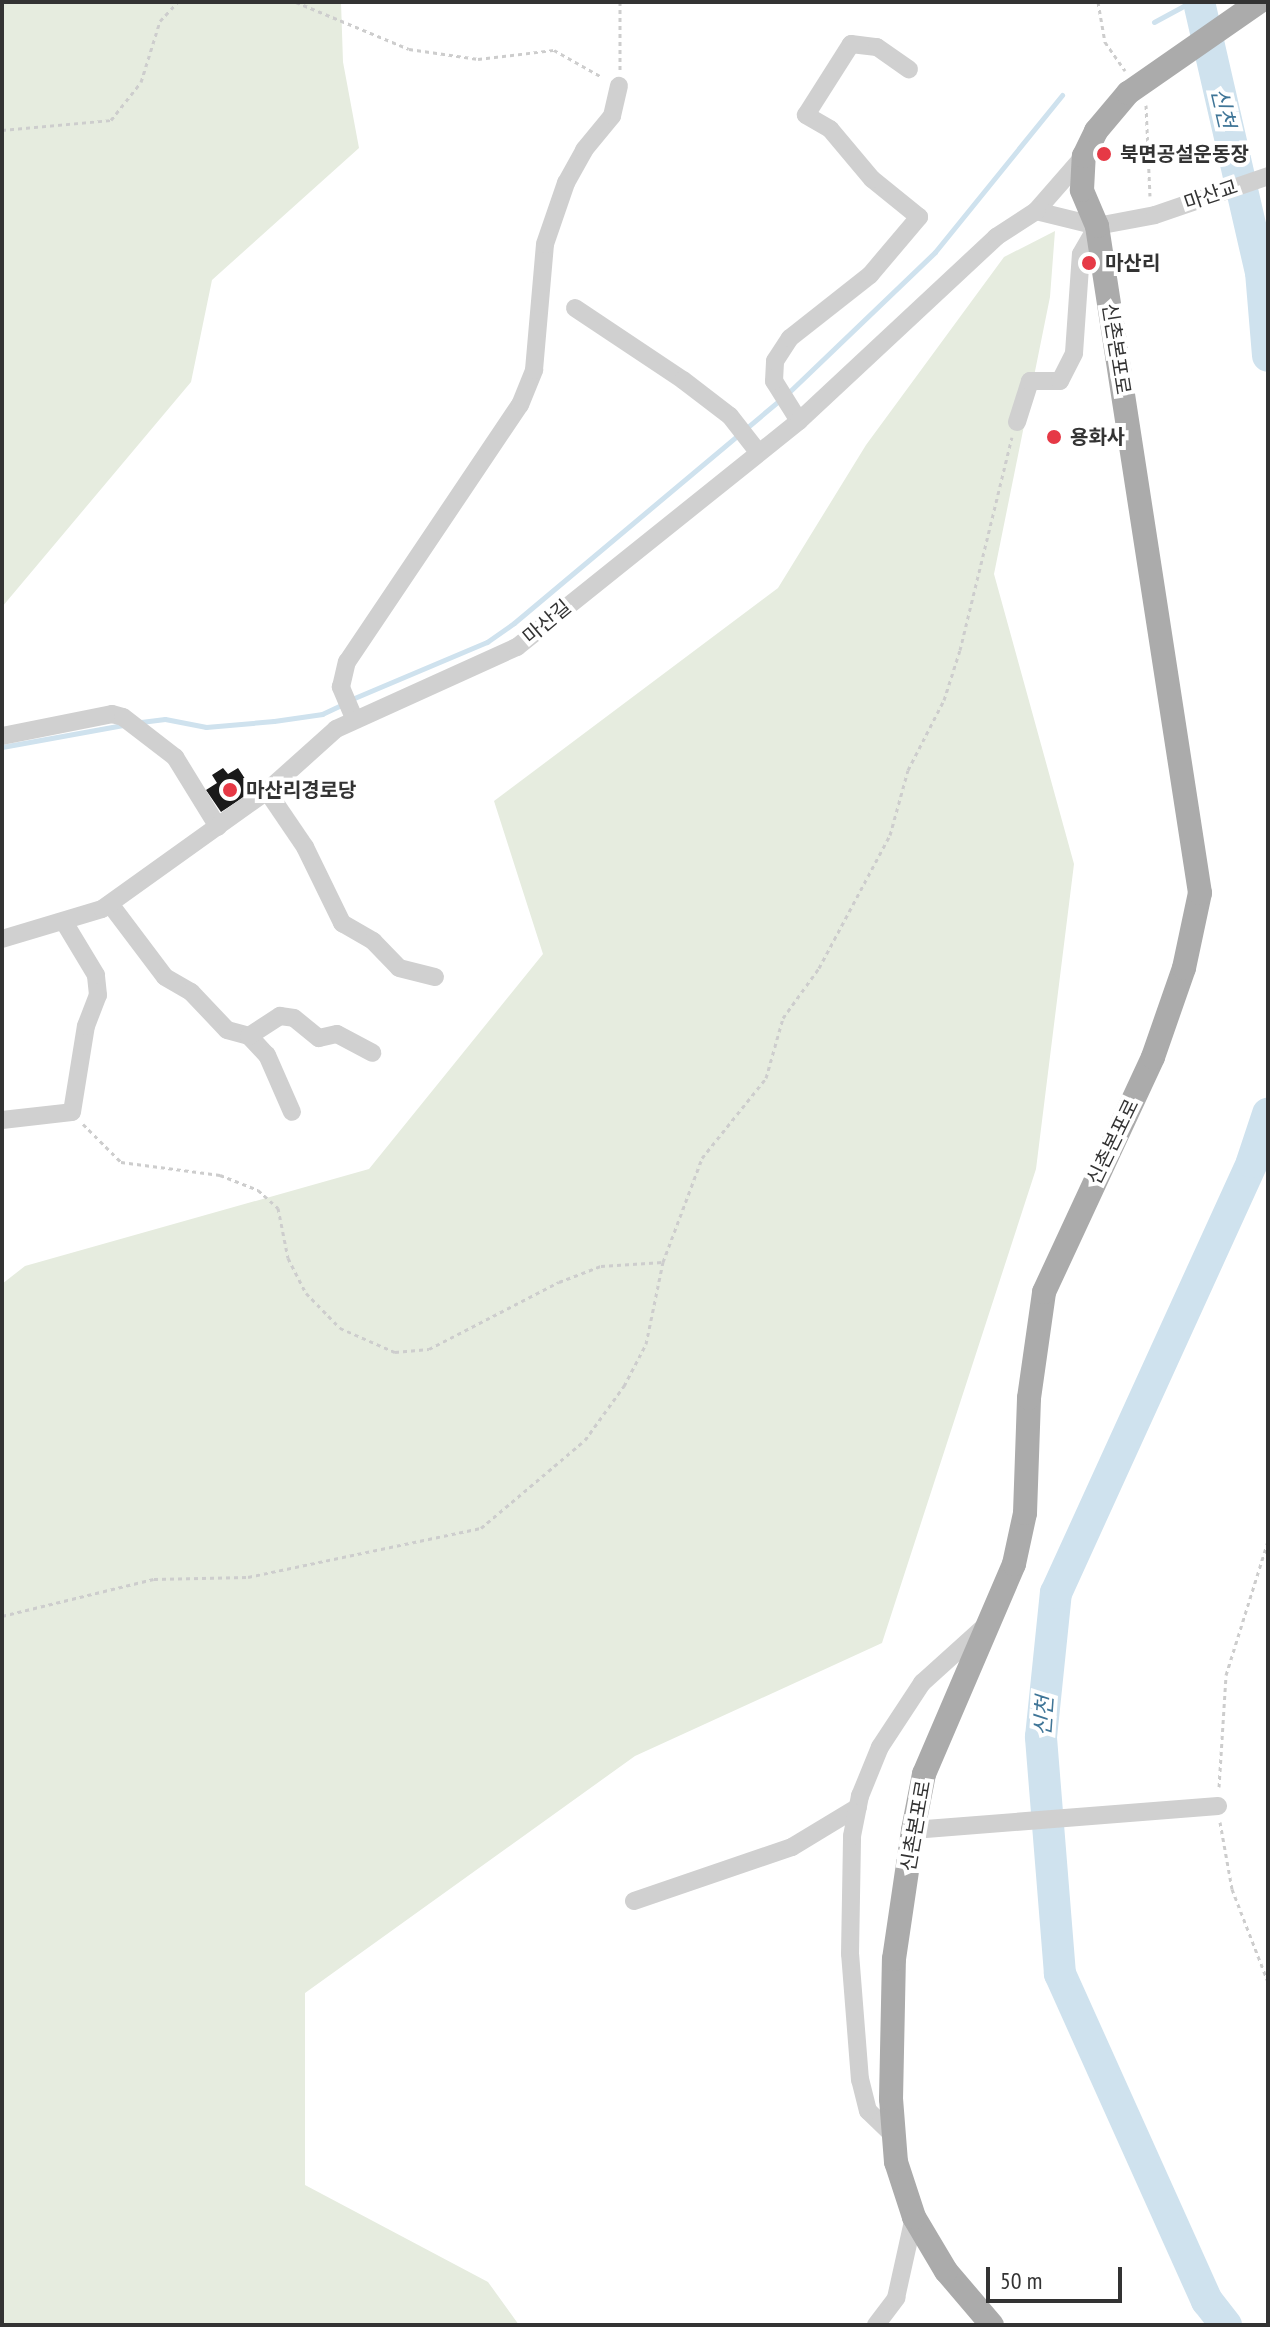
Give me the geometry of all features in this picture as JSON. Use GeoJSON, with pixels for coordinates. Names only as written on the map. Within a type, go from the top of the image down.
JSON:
{"type":"FeatureCollection","features":[{"type":"Feature","properties":{"kind":"main road"},"geometry":{"type":"LineString","coordinates":[[1084,156],[1096,131],[1128,93],[1259,2]]}},
{"type":"Feature","properties":{"kind":"main road","name":"신촌본포로"},"geometry":{"type":"LineString","coordinates":[[992,2325],[946,2271],[914,2217],[892,2134],[894,1959],[924,1774],[1014,1564],[1025,1513],[1029,1398],[1044,1292],[1153,1057],[1198,918],[1191,822],[1097,226],[1082,190],[1084,156]]}},
{"type":"Feature","properties":{"kind":"street"},"geometry":{"type":"LineString","coordinates":[[794,413],[774,381],[775,361],[790,338],[870,275],[919,217],[872,179],[830,129],[806,115],[851,44],[877,47],[909,69]]}},
{"type":"Feature","properties":{"kind":"street"},"geometry":{"type":"LineString","coordinates":[[351,712],[341,687],[347,662],[520,405],[534,370],[545,244],[566,183],[584,150],[612,116],[619,86]]}},
{"type":"Feature","properties":{"kind":"street","name":"마산길"},"geometry":{"type":"LineString","coordinates":[[2,939],[64,922],[110,904],[267,791],[351,712],[486,665],[517,647],[996,237],[1036,211],[1084,156]]}},
{"type":"Feature","properties":{"kind":"street","name":"마산교"},"geometry":{"type":"LineString","coordinates":[[1097,226],[1155,215],[1268,176]]}},
{"type":"Feature","properties":{"kind":"street"},"geometry":{"type":"LineString","coordinates":[[1017,422],[1030,381],[1060,381],[1074,353],[1081,254],[1097,226],[1036,211]]}},
{"type":"Feature","properties":{"kind":"street"},"geometry":{"type":"LineString","coordinates":[[575,308],[730,416],[754,446]]}},
{"type":"Feature","properties":{"kind":"street"},"geometry":{"type":"LineString","coordinates":[[2,736],[112,714],[123,717],[175,757],[218,827]]}},
{"type":"Feature","properties":{"kind":"street"},"geometry":{"type":"LineString","coordinates":[[267,791],[305,847],[342,923],[373,941],[399,968],[435,977]]}},
{"type":"Feature","properties":{"kind":"street"},"geometry":{"type":"LineString","coordinates":[[110,904],[165,977],[191,992],[227,1030],[249,1036],[267,1055],[292,1112]]}},
{"type":"Feature","properties":{"kind":"street"},"geometry":{"type":"LineString","coordinates":[[2,1120],[72,1112],[86,1026],[98,995],[96,975],[64,922]]}},
{"type":"Feature","properties":{"kind":"street"},"geometry":{"type":"LineString","coordinates":[[249,1036],[280,1016],[294,1018],[319,1038],[337,1034],[372,1053]]}},
{"type":"Feature","properties":{"kind":"street"},"geometry":{"type":"LineString","coordinates":[[892,2134],[868,2111],[855,2037],[850,1954],[852,1836],[858,1807],[880,1747],[922,1683],[989,1623]]}},
{"type":"Feature","properties":{"kind":"street"},"geometry":{"type":"LineString","coordinates":[[913,1830],[1218,1806]]}},
{"type":"Feature","properties":{"kind":"street"},"geometry":{"type":"LineString","coordinates":[[634,1901],[792,1847],[858,1807]]}},
{"type":"Feature","properties":{"kind":"street"},"geometry":{"type":"LineString","coordinates":[[876,2325],[896,2298],[914,2217]]}},
{"type":"Feature","properties":{"kind":"path"},"geometry":{"type":"LineString","coordinates":[[2,130],[111,120],[141,82],[160,21],[178,2]]}},
{"type":"Feature","properties":{"kind":"path"},"geometry":{"type":"LineString","coordinates":[[296,2],[409,49],[478,59],[554,50],[619,86],[620,2]]}},
{"type":"Feature","properties":{"kind":"path"},"geometry":{"type":"LineString","coordinates":[[2,1616],[154,1579],[248,1577],[481,1528],[585,1440],[624,1386],[646,1344],[663,1262],[702,1158],[766,1078],[783,1018],[819,968],[890,835],[908,770],[944,700],[960,650],[1000,470],[1017,422]]}},
{"type":"Feature","properties":{"kind":"path"},"geometry":{"type":"LineString","coordinates":[[72,1112],[121,1162],[220,1175],[258,1190],[278,1208],[288,1258],[306,1293],[340,1328],[395,1352],[429,1349],[559,1282],[601,1266],[663,1262]]}},
{"type":"Feature","properties":{"kind":"path"},"geometry":{"type":"LineString","coordinates":[[1268,1541],[1226,1675],[1218,1806],[1232,1889],[1268,1982]]}},
{"type":"Feature","properties":{"kind":"shaded area"},"geometry":{"type":"Polygon","coordinates":[[[2,2],[341,2],[343,62],[359,148],[212,280],[191,382],[2,607],[2,2]]]}},
{"type":"Feature","properties":{"kind":"shaded area"},"geometry":{"type":"Polygon","coordinates":[[[1055,231],[1050,297],[994,574],[1074,864],[1036,1169],[882,1643],[635,1756],[305,1993],[305,2185],[488,2282],[519,2325],[2,2325],[2,1284],[25,1266],[369,1169],[543,954],[494,801],[778,588],[866,445],[1004,257],[1055,231]]]}},
{"type":"Feature","properties":{"kind":"building","name":"마산리경로당"},"geometry":{"type":"Polygon","coordinates":[[[223,768],[228,774],[238,768],[253,791],[221,812],[206,790],[217,783],[212,775],[223,768]]]}},
{"type":"Feature","properties":{"kind":"waterway"},"geometry":{"type":"LineString","coordinates":[[1154,22],[1191,2]]}},
{"type":"Feature","properties":{"kind":"waterway","name":"신천"},"geometry":{"type":"LineString","coordinates":[[1199,2],[1261,272],[1268,356]]}},
{"type":"Feature","properties":{"kind":"waterway"},"geometry":{"type":"LineString","coordinates":[[787,394],[935,252],[1062,95]]}},
{"type":"Feature","properties":{"kind":"waterway"},"geometry":{"type":"LineString","coordinates":[[352,699],[487,642],[514,623],[779,401]]}},
{"type":"Feature","properties":{"kind":"waterway"},"geometry":{"type":"LineString","coordinates":[[141,722],[165,719],[206,727],[274,721],[322,714],[343,704]]}},
{"type":"Feature","properties":{"kind":"waterway"},"geometry":{"type":"LineString","coordinates":[[2,747],[123,725]]}},
{"type":"Feature","properties":{"kind":"waterway","name":"신천"},"geometry":{"type":"LineString","coordinates":[[1226,2325],[1207,2301],[1060,1974],[1041,1737],[1056,1593],[1252,1162],[1268,1114]]}},
{"type":"Feature","properties":{"kind":"place","name":"북면공설운동장"},"geometry":{"type":"Point","coordinates":[1104,154]}},
{"type":"Feature","properties":{"kind":"place","name":"마산리"},"geometry":{"type":"Point","coordinates":[1089,263]}},
{"type":"Feature","properties":{"kind":"place","name":"용화사"},"geometry":{"type":"Point","coordinates":[1054,437]}},
{"type":"Feature","properties":{"kind":"place","name":"마산리경로당"},"geometry":{"type":"Point","coordinates":[230,790]}}]}
